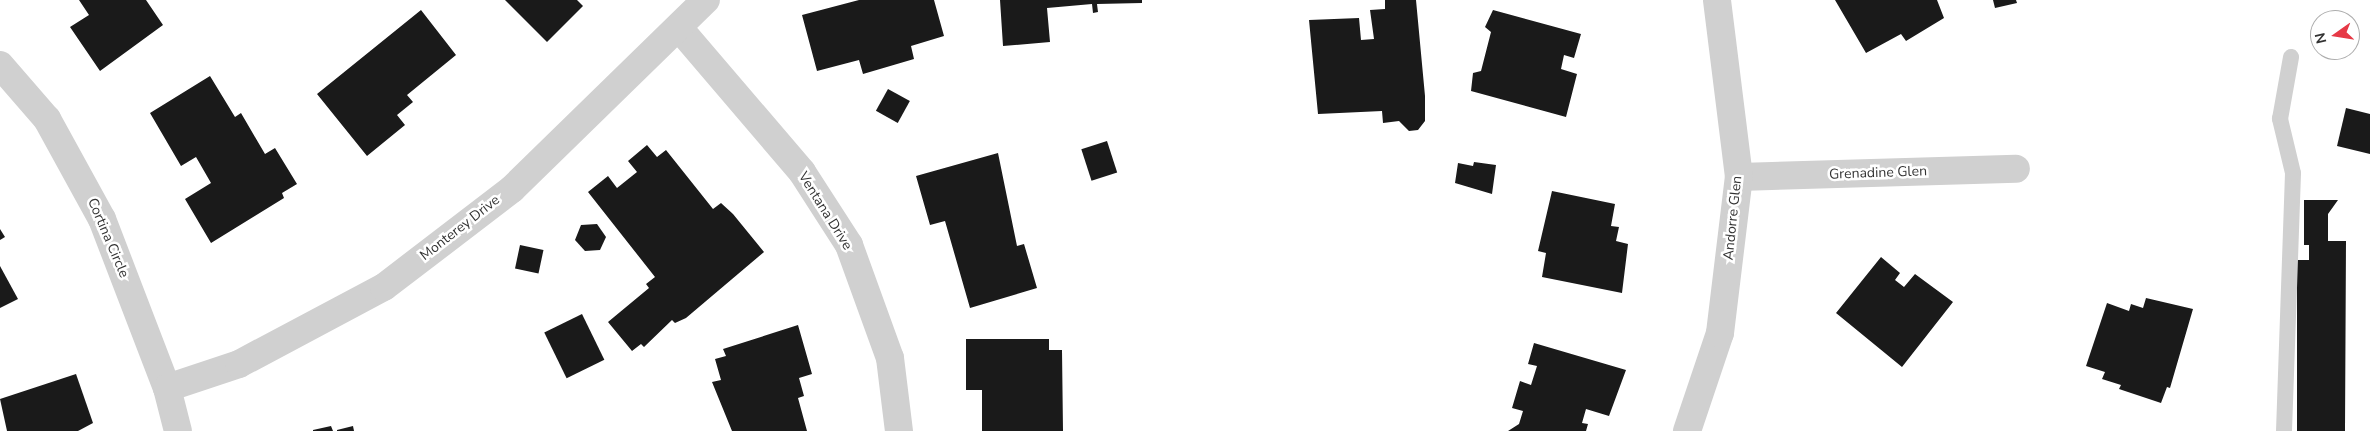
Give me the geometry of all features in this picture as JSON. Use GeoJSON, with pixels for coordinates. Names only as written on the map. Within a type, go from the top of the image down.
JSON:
{"type":"FeatureCollection","features":[{"type":"Feature","properties":{"kind":"street","name":"Monterey Drive"},"geometry":{"type":"LineString","coordinates":[[167,388],[239,364],[384,287],[512,189],[706,0]]}},
{"type":"Feature","properties":{"kind":"street","name":"Andorre Glen"},"geometry":{"type":"LineString","coordinates":[[1687,431],[1720,333],[1739,176],[1717,0]]}},
{"type":"Feature","properties":{"kind":"street","name":"Ventana Drive"},"geometry":{"type":"LineString","coordinates":[[679,28],[802,172],[849,245],[890,358],[899,431]]}},
{"type":"Feature","properties":{"kind":"street","name":"Cortina Circle"},"geometry":{"type":"LineString","coordinates":[[0,64],[47,119],[102,218],[167,388],[178,431]]}},
{"type":"Feature","properties":{"kind":"street","name":"Grenadine Glen"},"geometry":{"type":"LineString","coordinates":[[1739,176],[2016,169]]}},
{"type":"Feature","properties":{"kind":"lane"},"geometry":{"type":"LineString","coordinates":[[2284,431],[2293,173],[2280,119],[2291,57]]}},
{"type":"Feature","properties":{"kind":"building"},"geometry":{"type":"Polygon","coordinates":[[[79,0],[146,0],[163,25],[100,71],[70,27],[89,15],[79,0]]]}},
{"type":"Feature","properties":{"kind":"building"},"geometry":{"type":"Polygon","coordinates":[[[505,0],[577,0],[583,6],[547,42],[505,0]]]}},
{"type":"Feature","properties":{"kind":"building"},"geometry":{"type":"Polygon","coordinates":[[[859,0],[934,0],[944,36],[911,46],[914,59],[863,74],[859,60],[817,71],[802,15],[859,0]]]}},
{"type":"Feature","properties":{"kind":"building"},"geometry":{"type":"Polygon","coordinates":[[[1000,0],[1142,0],[1142,3],[1097,4],[1098,12],[1093,13],[1092,4],[1047,8],[1050,42],[1003,46],[1000,0]]]}},
{"type":"Feature","properties":{"kind":"building"},"geometry":{"type":"Polygon","coordinates":[[[1385,0],[1416,0],[1425,96],[1425,121],[1418,130],[1409,131],[1399,121],[1383,123],[1382,111],[1318,114],[1309,20],[1359,18],[1361,40],[1374,39],[1370,10],[1385,9],[1385,0]]]}},
{"type":"Feature","properties":{"kind":"building"},"geometry":{"type":"Polygon","coordinates":[[[1835,0],[1937,0],[1944,18],[1906,41],[1901,34],[1866,53],[1835,0]]]}},
{"type":"Feature","properties":{"kind":"building"},"geometry":{"type":"Polygon","coordinates":[[[1993,0],[2016,0],[2017,3],[1995,8],[1993,0]]]}},
{"type":"Feature","properties":{"kind":"building"},"geometry":{"type":"Polygon","coordinates":[[[421,10],[456,55],[407,95],[413,102],[397,115],[405,125],[367,156],[317,94],[421,10]]]}},
{"type":"Feature","properties":{"kind":"building"},"geometry":{"type":"Polygon","coordinates":[[[1493,10],[1581,34],[1574,58],[1564,55],[1561,69],[1577,74],[1566,117],[1471,91],[1473,73],[1481,71],[1491,32],[1485,27],[1493,10]]]}},
{"type":"Feature","properties":{"kind":"building"},"geometry":{"type":"Polygon","coordinates":[[[210,76],[235,117],[241,113],[265,154],[275,148],[297,184],[282,193],[284,198],[211,243],[185,199],[211,183],[196,157],[181,166],[150,113],[210,76]]]}},
{"type":"Feature","properties":{"kind":"building"},"geometry":{"type":"Polygon","coordinates":[[[888,89],[910,101],[898,123],[876,111],[888,89]]]}},
{"type":"Feature","properties":{"kind":"building"},"geometry":{"type":"Polygon","coordinates":[[[2346,108],[2370,114],[2370,154],[2337,146],[2346,108]]]}},
{"type":"Feature","properties":{"kind":"building"},"geometry":{"type":"Polygon","coordinates":[[[1107,141],[1117,172],[1092,181],[1081,149],[1107,141]]]}},
{"type":"Feature","properties":{"kind":"building"},"geometry":{"type":"Polygon","coordinates":[[[647,145],[657,157],[666,150],[713,209],[721,203],[733,214],[764,252],[686,318],[675,323],[672,320],[644,347],[641,344],[632,351],[608,322],[649,288],[646,284],[655,277],[588,192],[608,176],[617,188],[637,172],[628,161],[647,145]]]}},
{"type":"Feature","properties":{"kind":"building"},"geometry":{"type":"Polygon","coordinates":[[[998,153],[1017,246],[1024,244],[1037,288],[970,308],[945,221],[930,225],[916,176],[998,153]]]}},
{"type":"Feature","properties":{"kind":"building"},"geometry":{"type":"Polygon","coordinates":[[[1474,162],[1496,165],[1492,194],[1455,183],[1458,163],[1473,166],[1474,162]]]}},
{"type":"Feature","properties":{"kind":"building"},"geometry":{"type":"Polygon","coordinates":[[[1552,191],[1615,204],[1611,226],[1619,227],[1616,241],[1628,244],[1622,293],[1542,277],[1546,253],[1538,251],[1552,191]]]}},
{"type":"Feature","properties":{"kind":"building"},"geometry":{"type":"Polygon","coordinates":[[[2304,200],[2338,200],[2328,214],[2328,241],[2346,241],[2345,431],[2297,431],[2297,260],[2309,260],[2309,245],[2304,245],[2304,200]]]}},
{"type":"Feature","properties":{"kind":"building"},"geometry":{"type":"Polygon","coordinates":[[[597,224],[606,237],[600,250],[585,251],[575,240],[581,225],[597,224]]]}},
{"type":"Feature","properties":{"kind":"building"},"geometry":{"type":"Polygon","coordinates":[[[0,229],[5,237],[0,240],[0,229]]]}},
{"type":"Feature","properties":{"kind":"building"},"geometry":{"type":"Polygon","coordinates":[[[520,245],[543,250],[538,273],[515,268],[520,245]]]}},
{"type":"Feature","properties":{"kind":"building"},"geometry":{"type":"Polygon","coordinates":[[[1881,257],[1900,273],[1895,280],[1904,287],[1915,274],[1953,302],[1902,367],[1836,313],[1881,257]]]}},
{"type":"Feature","properties":{"kind":"building"},"geometry":{"type":"Polygon","coordinates":[[[0,266],[18,299],[0,308],[0,266]]]}},
{"type":"Feature","properties":{"kind":"building"},"geometry":{"type":"Polygon","coordinates":[[[2146,298],[2193,309],[2170,388],[2167,387],[2161,403],[2119,389],[2121,385],[2102,379],[2105,372],[2086,366],[2107,303],[2129,311],[2131,304],[2143,308],[2146,298]]]}},
{"type":"Feature","properties":{"kind":"building"},"geometry":{"type":"Polygon","coordinates":[[[582,314],[604,360],[567,378],[544,332],[582,314]]]}},
{"type":"Feature","properties":{"kind":"building"},"geometry":{"type":"Polygon","coordinates":[[[798,325],[812,374],[799,378],[804,396],[798,398],[807,431],[732,431],[712,382],[721,380],[715,359],[726,356],[723,349],[798,325]]]}},
{"type":"Feature","properties":{"kind":"building"},"geometry":{"type":"Polygon","coordinates":[[[966,339],[1049,339],[1049,350],[1062,350],[1063,431],[982,431],[982,390],[966,390],[966,339]]]}},
{"type":"Feature","properties":{"kind":"building"},"geometry":{"type":"Polygon","coordinates":[[[1534,343],[1626,370],[1609,416],[1586,409],[1582,423],[1588,424],[1586,431],[1508,431],[1519,424],[1523,411],[1512,408],[1520,381],[1531,385],[1537,366],[1528,364],[1534,343]]]}},
{"type":"Feature","properties":{"kind":"building"},"geometry":{"type":"Polygon","coordinates":[[[76,374],[93,423],[78,431],[7,431],[0,399],[76,374]]]}},
{"type":"Feature","properties":{"kind":"building"},"geometry":{"type":"Polygon","coordinates":[[[331,426],[333,431],[313,431],[313,430],[331,426]]]}},
{"type":"Feature","properties":{"kind":"building"},"geometry":{"type":"Polygon","coordinates":[[[353,426],[354,431],[337,431],[337,430],[353,426]]]}}]}
